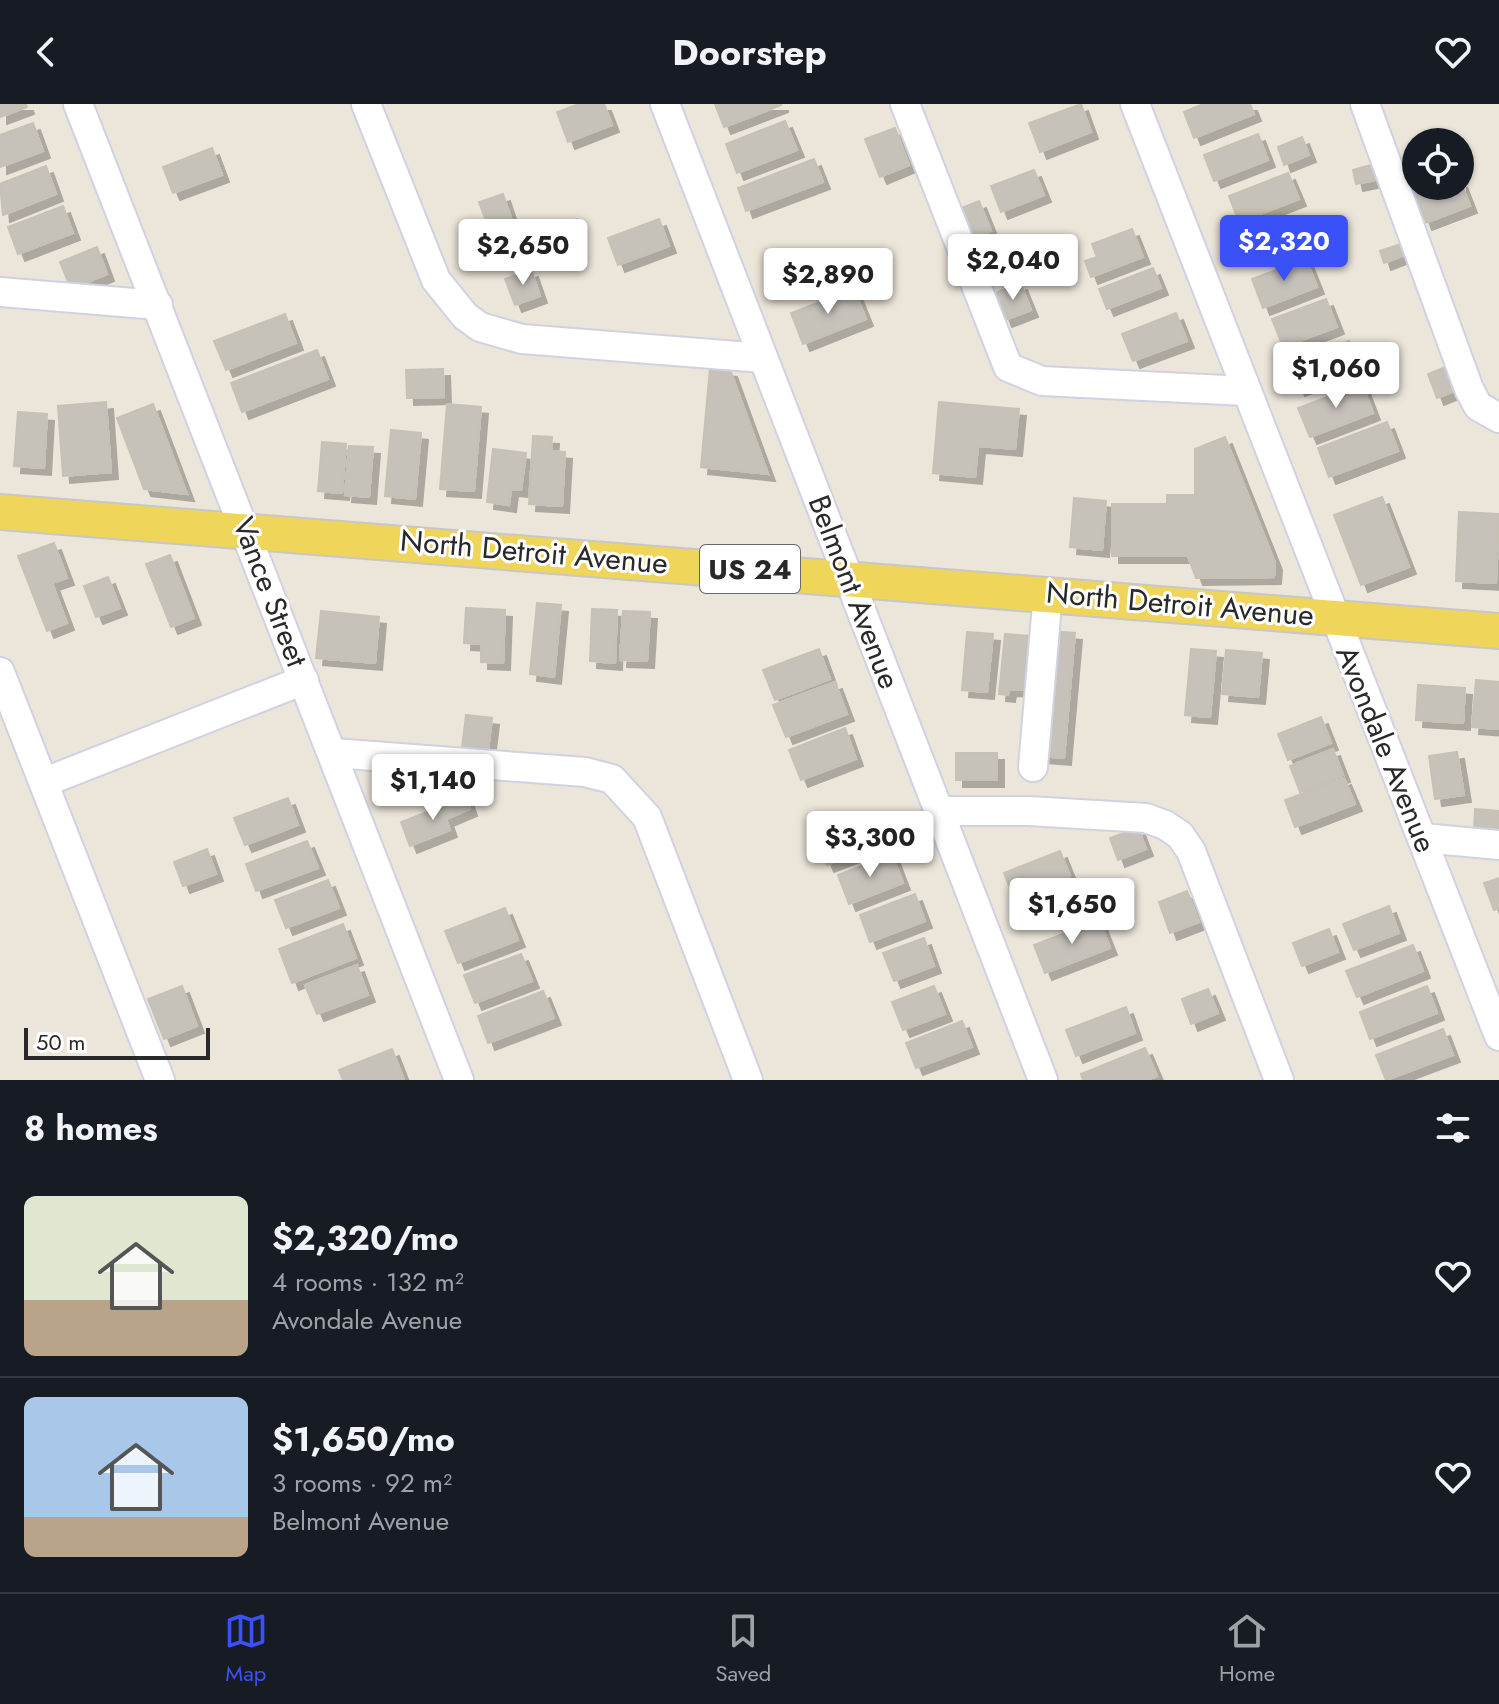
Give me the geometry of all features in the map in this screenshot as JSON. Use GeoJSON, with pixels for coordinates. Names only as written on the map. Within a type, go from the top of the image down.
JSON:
{"type":"FeatureCollection","features":[{"type":"Feature","properties":{"kind":"main road","name":"North Detroit Avenue"},"geometry":{"type":"LineString","coordinates":[[0,512],[1499,631]]}},
{"type":"Feature","properties":{"kind":"street","name":"Vance Street"},"geometry":{"type":"LineString","coordinates":[[78,104],[459,1080]]}},
{"type":"Feature","properties":{"kind":"street"},"geometry":{"type":"LineString","coordinates":[[366,104],[436,280],[458,309],[480,327],[522,339],[763,358]]}},
{"type":"Feature","properties":{"kind":"street","name":"Belmont Avenue"},"geometry":{"type":"LineString","coordinates":[[665,104],[1043,1080]]}},
{"type":"Feature","properties":{"kind":"street"},"geometry":{"type":"LineString","coordinates":[[905,104],[1008,367],[1042,381],[1246,391]]}},
{"type":"Feature","properties":{"kind":"street","name":"Avondale Avenue"},"geometry":{"type":"LineString","coordinates":[[1135,104],[1332,616],[1423,838],[1499,1036]]}},
{"type":"Feature","properties":{"kind":"street"},"geometry":{"type":"LineString","coordinates":[[1365,104],[1469,389],[1478,406],[1499,418]]}},
{"type":"Feature","properties":{"kind":"street"},"geometry":{"type":"LineString","coordinates":[[0,292],[158,305]]}},
{"type":"Feature","properties":{"kind":"street"},"geometry":{"type":"LineString","coordinates":[[1033,767],[1048,593]]}},
{"type":"Feature","properties":{"kind":"street"},"geometry":{"type":"LineString","coordinates":[[0,672],[160,1080]]}},
{"type":"Feature","properties":{"kind":"street"},"geometry":{"type":"LineString","coordinates":[[45,782],[304,680]]}},
{"type":"Feature","properties":{"kind":"street"},"geometry":{"type":"LineString","coordinates":[[333,753],[585,772],[612,779],[647,817],[748,1080]]}},
{"type":"Feature","properties":{"kind":"street"},"geometry":{"type":"LineString","coordinates":[[939,811],[1029,811],[1146,818],[1180,835],[1191,851],[1279,1080]]}},
{"type":"Feature","properties":{"kind":"street"},"geometry":{"type":"LineString","coordinates":[[1423,838],[1499,845]]}},
{"type":"Feature","properties":{"kind":"building"},"geometry":{"type":"Polygon","coordinates":[[[0,104],[26,104],[27,107],[0,117],[0,104]]]}},
{"type":"Feature","properties":{"kind":"building"},"geometry":{"type":"Polygon","coordinates":[[[579,104],[604,104],[612,125],[568,142],[557,112],[579,104]]]}},
{"type":"Feature","properties":{"kind":"building"},"geometry":{"type":"Polygon","coordinates":[[[715,104],[781,104],[781,105],[724,127],[715,104]]]}},
{"type":"Feature","properties":{"kind":"building"},"geometry":{"type":"Polygon","coordinates":[[[1081,104],[1091,132],[1040,152],[1029,123],[1081,104]]]}},
{"type":"Feature","properties":{"kind":"building"},"geometry":{"type":"Polygon","coordinates":[[[1203,104],[1250,104],[1254,114],[1194,138],[1184,112],[1203,104]]]}},
{"type":"Feature","properties":{"kind":"building"},"geometry":{"type":"Polygon","coordinates":[[[785,121],[797,150],[737,173],[726,144],[785,121]]]}},
{"type":"Feature","properties":{"kind":"building"},"geometry":{"type":"Polygon","coordinates":[[[33,123],[43,151],[0,167],[0,135],[33,123]]]}},
{"type":"Feature","properties":{"kind":"building"},"geometry":{"type":"Polygon","coordinates":[[[895,128],[909,165],[880,177],[865,139],[895,128]]]}},
{"type":"Feature","properties":{"kind":"building"},"geometry":{"type":"Polygon","coordinates":[[[1258,134],[1268,160],[1214,181],[1204,155],[1258,134]]]}},
{"type":"Feature","properties":{"kind":"building"},"geometry":{"type":"Polygon","coordinates":[[[1302,137],[1309,155],[1284,165],[1278,147],[1302,137]]]}},
{"type":"Feature","properties":{"kind":"building"},"geometry":{"type":"Polygon","coordinates":[[[212,148],[222,175],[173,193],[163,167],[212,148]]]}},
{"type":"Feature","properties":{"kind":"building"},"geometry":{"type":"Polygon","coordinates":[[[814,159],[823,182],[746,211],[738,188],[814,159]]]}},
{"type":"Feature","properties":{"kind":"building"},"geometry":{"type":"Polygon","coordinates":[[[1371,165],[1375,180],[1356,184],[1353,170],[1371,165]]]}},
{"type":"Feature","properties":{"kind":"building"},"geometry":{"type":"Polygon","coordinates":[[[46,166],[56,194],[3,215],[0,184],[46,166]]]}},
{"type":"Feature","properties":{"kind":"building"},"geometry":{"type":"Polygon","coordinates":[[[1034,170],[1044,195],[1001,212],[991,186],[1034,170]]]}},
{"type":"Feature","properties":{"kind":"building"},"geometry":{"type":"Polygon","coordinates":[[[1288,173],[1299,199],[1239,222],[1229,196],[1288,173]]]}},
{"type":"Feature","properties":{"kind":"building"},"geometry":{"type":"Polygon","coordinates":[[[503,194],[511,218],[488,226],[479,202],[503,194]]]}},
{"type":"Feature","properties":{"kind":"building"},"geometry":{"type":"Polygon","coordinates":[[[1417,200],[1468,200],[1470,206],[1425,223],[1417,200]]]}},
{"type":"Feature","properties":{"kind":"building"},"geometry":{"type":"Polygon","coordinates":[[[979,201],[991,231],[971,239],[959,209],[979,201]]]}},
{"type":"Feature","properties":{"kind":"building"},"geometry":{"type":"Polygon","coordinates":[[[63,206],[73,233],[18,254],[8,227],[63,206]]]}},
{"type":"Feature","properties":{"kind":"building"},"geometry":{"type":"Polygon","coordinates":[[[659,219],[669,246],[618,265],[608,238],[659,219]]]}},
{"type":"Feature","properties":{"kind":"building"},"geometry":{"type":"Polygon","coordinates":[[[1132,229],[1143,257],[1091,277],[1085,261],[1097,257],[1092,244],[1132,229]]]}},
{"type":"Feature","properties":{"kind":"building"},"geometry":{"type":"Polygon","coordinates":[[[1401,244],[1405,255],[1384,263],[1380,251],[1401,244]]]}},
{"type":"Feature","properties":{"kind":"building"},"geometry":{"type":"Polygon","coordinates":[[[97,247],[107,274],[71,289],[60,262],[97,247]]]}},
{"type":"Feature","properties":{"kind":"building"},"geometry":{"type":"Polygon","coordinates":[[[1306,259],[1317,287],[1263,308],[1252,279],[1306,259]]]}},
{"type":"Feature","properties":{"kind":"building"},"geometry":{"type":"Polygon","coordinates":[[[1153,268],[1161,288],[1107,309],[1099,289],[1153,268]]]}},
{"type":"Feature","properties":{"kind":"building"},"geometry":{"type":"Polygon","coordinates":[[[531,270],[540,296],[515,305],[505,279],[531,270]]]}},
{"type":"Feature","properties":{"kind":"building"},"geometry":{"type":"Polygon","coordinates":[[[1020,283],[1031,310],[1005,320],[995,293],[1020,283]]]}},
{"type":"Feature","properties":{"kind":"building"},"geometry":{"type":"Polygon","coordinates":[[[854,289],[866,319],[803,344],[791,313],[854,289]]]}},
{"type":"Feature","properties":{"kind":"building"},"geometry":{"type":"Polygon","coordinates":[[[1326,299],[1337,327],[1283,347],[1272,319],[1326,299]]]}},
{"type":"Feature","properties":{"kind":"building"},"geometry":{"type":"Polygon","coordinates":[[[1176,313],[1187,341],[1133,361],[1122,334],[1176,313]]]}},
{"type":"Feature","properties":{"kind":"building"},"geometry":{"type":"Polygon","coordinates":[[[285,314],[296,343],[226,370],[214,341],[285,314]]]}},
{"type":"Feature","properties":{"kind":"building"},"geometry":{"type":"Polygon","coordinates":[[[1349,341],[1359,366],[1298,389],[1289,364],[1349,341]]]}},
{"type":"Feature","properties":{"kind":"building"},"geometry":{"type":"Polygon","coordinates":[[[317,350],[328,379],[242,412],[231,383],[317,350]]]}},
{"type":"Feature","properties":{"kind":"building"},"geometry":{"type":"Polygon","coordinates":[[[1448,366],[1457,390],[1437,398],[1428,374],[1448,366]]]}},
{"type":"Feature","properties":{"kind":"building"},"geometry":{"type":"Polygon","coordinates":[[[710,368],[730,370],[768,474],[701,467],[710,368]]]}},
{"type":"Feature","properties":{"kind":"building"},"geometry":{"type":"Polygon","coordinates":[[[443,369],[444,397],[407,398],[406,370],[443,369]]]}},
{"type":"Feature","properties":{"kind":"building"},"geometry":{"type":"Polygon","coordinates":[[[1362,384],[1373,413],[1310,437],[1298,408],[1362,384]]]}},
{"type":"Feature","properties":{"kind":"building"},"geometry":{"type":"Polygon","coordinates":[[[106,402],[111,472],[63,476],[58,406],[106,402]]]}},
{"type":"Feature","properties":{"kind":"building"},"geometry":{"type":"Polygon","coordinates":[[[939,402],[1019,409],[1015,449],[978,446],[975,477],[933,473],[939,402]]]}},
{"type":"Feature","properties":{"kind":"building"},"geometry":{"type":"Polygon","coordinates":[[[153,404],[187,494],[144,489],[117,418],[153,404]]]}},
{"type":"Feature","properties":{"kind":"building"},"geometry":{"type":"Polygon","coordinates":[[[447,404],[481,407],[474,491],[440,489],[447,404]]]}},
{"type":"Feature","properties":{"kind":"building"},"geometry":{"type":"Polygon","coordinates":[[[18,412],[47,414],[44,468],[14,466],[18,412]]]}},
{"type":"Feature","properties":{"kind":"building"},"geometry":{"type":"Polygon","coordinates":[[[1387,422],[1398,451],[1329,477],[1318,448],[1387,422]]]}},
{"type":"Feature","properties":{"kind":"building"},"geometry":{"type":"Polygon","coordinates":[[[391,430],[421,433],[415,499],[385,496],[391,430]]]}},
{"type":"Feature","properties":{"kind":"building"},"geometry":{"type":"Polygon","coordinates":[[[533,436],[552,437],[551,451],[565,452],[562,506],[529,504],[533,436]]]}},
{"type":"Feature","properties":{"kind":"building"},"geometry":{"type":"Polygon","coordinates":[[[1225,437],[1275,563],[1274,577],[1196,578],[1188,556],[1112,556],[1112,504],[1167,504],[1167,495],[1195,495],[1195,449],[1225,437]]]}},
{"type":"Feature","properties":{"kind":"building"},"geometry":{"type":"Polygon","coordinates":[[[322,442],[346,444],[342,493],[318,491],[322,442]]]}},
{"type":"Feature","properties":{"kind":"building"},"geometry":{"type":"Polygon","coordinates":[[[349,446],[373,447],[369,497],[345,495],[349,446]]]}},
{"type":"Feature","properties":{"kind":"building"},"geometry":{"type":"Polygon","coordinates":[[[493,449],[526,453],[521,490],[511,489],[509,505],[487,502],[493,449]]]}},
{"type":"Feature","properties":{"kind":"building"},"geometry":{"type":"Polygon","coordinates":[[[1382,497],[1409,567],[1361,585],[1334,515],[1382,497]]]}},
{"type":"Feature","properties":{"kind":"building"},"geometry":{"type":"Polygon","coordinates":[[[1074,498],[1106,501],[1102,550],[1070,547],[1074,498]]]}},
{"type":"Feature","properties":{"kind":"building"},"geometry":{"type":"Polygon","coordinates":[[[1459,512],[1499,514],[1496,583],[1456,581],[1459,512]]]}},
{"type":"Feature","properties":{"kind":"building"},"geometry":{"type":"Polygon","coordinates":[[[54,543],[67,578],[52,583],[67,623],[47,631],[18,556],[54,543]]]}},
{"type":"Feature","properties":{"kind":"building"},"geometry":{"type":"Polygon","coordinates":[[[170,555],[194,618],[171,627],[146,564],[170,555]]]}},
{"type":"Feature","properties":{"kind":"building"},"geometry":{"type":"Polygon","coordinates":[[[108,577],[120,608],[96,617],[84,586],[108,577]]]}},
{"type":"Feature","properties":{"kind":"building"},"geometry":{"type":"Polygon","coordinates":[[[537,603],[561,605],[554,677],[530,674],[537,603]]]}},
{"type":"Feature","properties":{"kind":"building"},"geometry":{"type":"Polygon","coordinates":[[[466,608],[505,610],[503,663],[481,662],[481,644],[464,643],[466,608]]]}},
{"type":"Feature","properties":{"kind":"building"},"geometry":{"type":"Polygon","coordinates":[[[592,609],[617,610],[615,663],[590,661],[592,609]]]}},
{"type":"Feature","properties":{"kind":"building"},"geometry":{"type":"Polygon","coordinates":[[[321,611],[379,617],[375,663],[316,658],[321,611]]]}},
{"type":"Feature","properties":{"kind":"building"},"geometry":{"type":"Polygon","coordinates":[[[623,611],[650,612],[647,661],[620,660],[623,611]]]}},
{"type":"Feature","properties":{"kind":"building"},"geometry":{"type":"Polygon","coordinates":[[[1051,631],[1075,633],[1064,758],[1040,756],[1051,631]]]}},
{"type":"Feature","properties":{"kind":"building"},"geometry":{"type":"Polygon","coordinates":[[[967,632],[993,634],[987,692],[962,690],[967,632]]]}},
{"type":"Feature","properties":{"kind":"building"},"geometry":{"type":"Polygon","coordinates":[[[1005,634],[1030,636],[1024,690],[1009,689],[1008,695],[999,694],[1005,634]]]}},
{"type":"Feature","properties":{"kind":"building"},"geometry":{"type":"Polygon","coordinates":[[[819,649],[830,679],[775,700],[763,670],[819,649]]]}},
{"type":"Feature","properties":{"kind":"building"},"geometry":{"type":"Polygon","coordinates":[[[1191,649],[1216,651],[1210,717],[1185,715],[1191,649]]]}},
{"type":"Feature","properties":{"kind":"building"},"geometry":{"type":"Polygon","coordinates":[[[1226,650],[1262,653],[1258,697],[1222,694],[1226,650]]]}},
{"type":"Feature","properties":{"kind":"building"},"geometry":{"type":"Polygon","coordinates":[[[1476,680],[1499,682],[1499,729],[1472,727],[1476,680]]]}},
{"type":"Feature","properties":{"kind":"building"},"geometry":{"type":"Polygon","coordinates":[[[835,682],[847,714],[786,737],[773,705],[835,682]]]}},
{"type":"Feature","properties":{"kind":"building"},"geometry":{"type":"Polygon","coordinates":[[[1418,685],[1465,688],[1463,723],[1416,720],[1418,685]]]}},
{"type":"Feature","properties":{"kind":"building"},"geometry":{"type":"Polygon","coordinates":[[[466,715],[492,718],[488,751],[462,748],[466,715]]]}},
{"type":"Feature","properties":{"kind":"building"},"geometry":{"type":"Polygon","coordinates":[[[1321,717],[1331,743],[1288,760],[1278,734],[1321,717]]]}},
{"type":"Feature","properties":{"kind":"building"},"geometry":{"type":"Polygon","coordinates":[[[845,728],[856,759],[801,780],[789,750],[845,728]]]}},
{"type":"Feature","properties":{"kind":"building"},"geometry":{"type":"Polygon","coordinates":[[[1333,749],[1343,775],[1300,792],[1290,766],[1333,749]]]}},
{"type":"Feature","properties":{"kind":"building"},"geometry":{"type":"Polygon","coordinates":[[[1457,752],[1464,795],[1435,799],[1429,756],[1457,752]]]}},
{"type":"Feature","properties":{"kind":"building"},"geometry":{"type":"Polygon","coordinates":[[[956,753],[997,753],[997,780],[956,780],[956,753]]]}},
{"type":"Feature","properties":{"kind":"building"},"geometry":{"type":"Polygon","coordinates":[[[1344,778],[1355,804],[1295,827],[1285,800],[1344,778]]]}},
{"type":"Feature","properties":{"kind":"building"},"geometry":{"type":"Polygon","coordinates":[[[466,797],[470,809],[446,819],[450,830],[410,846],[401,822],[466,797]]]}},
{"type":"Feature","properties":{"kind":"building"},"geometry":{"type":"Polygon","coordinates":[[[288,798],[298,825],[245,845],[234,818],[288,798]]]}},
{"type":"Feature","properties":{"kind":"building"},"geometry":{"type":"Polygon","coordinates":[[[1475,809],[1499,811],[1499,839],[1474,837],[1475,809]]]}},
{"type":"Feature","properties":{"kind":"building"},"geometry":{"type":"Polygon","coordinates":[[[885,813],[895,839],[827,865],[817,839],[885,813]]]}},
{"type":"Feature","properties":{"kind":"building"},"geometry":{"type":"Polygon","coordinates":[[[1138,828],[1146,849],[1118,860],[1110,838],[1138,828]]]}},
{"type":"Feature","properties":{"kind":"building"},"geometry":{"type":"Polygon","coordinates":[[[307,841],[318,868],[256,891],[246,864],[307,841]]]}},
{"type":"Feature","properties":{"kind":"building"},"geometry":{"type":"Polygon","coordinates":[[[207,849],[216,874],[183,886],[174,862],[207,849]]]}},
{"type":"Feature","properties":{"kind":"building"},"geometry":{"type":"Polygon","coordinates":[[[1060,851],[1070,876],[1014,898],[1004,873],[1060,851]]]}},
{"type":"Feature","properties":{"kind":"building"},"geometry":{"type":"Polygon","coordinates":[[[892,854],[903,883],[849,904],[838,875],[892,854]]]}},
{"type":"Feature","properties":{"kind":"building"},"geometry":{"type":"Polygon","coordinates":[[[1499,878],[1499,908],[1494,910],[1484,883],[1499,878]]]}},
{"type":"Feature","properties":{"kind":"building"},"geometry":{"type":"Polygon","coordinates":[[[328,880],[339,908],[286,928],[275,900],[328,880]]]}},
{"type":"Feature","properties":{"kind":"building"},"geometry":{"type":"Polygon","coordinates":[[[1187,891],[1199,922],[1170,933],[1159,902],[1187,891]]]}},
{"type":"Feature","properties":{"kind":"building"},"geometry":{"type":"Polygon","coordinates":[[[915,894],[925,921],[870,942],[860,915],[915,894]]]}},
{"type":"Feature","properties":{"kind":"building"},"geometry":{"type":"Polygon","coordinates":[[[1389,906],[1399,933],[1354,950],[1343,924],[1389,906]]]}},
{"type":"Feature","properties":{"kind":"building"},"geometry":{"type":"Polygon","coordinates":[[[505,908],[518,940],[458,963],[445,931],[505,908]]]}},
{"type":"Feature","properties":{"kind":"building"},"geometry":{"type":"Polygon","coordinates":[[[1099,920],[1110,948],[1045,973],[1034,945],[1099,920]]]}},
{"type":"Feature","properties":{"kind":"building"},"geometry":{"type":"Polygon","coordinates":[[[343,924],[356,958],[292,983],[279,949],[343,924]]]}},
{"type":"Feature","properties":{"kind":"building"},"geometry":{"type":"Polygon","coordinates":[[[1329,929],[1338,952],[1302,966],[1293,943],[1329,929]]]}},
{"type":"Feature","properties":{"kind":"building"},"geometry":{"type":"Polygon","coordinates":[[[924,938],[934,966],[894,981],[883,953],[924,938]]]}},
{"type":"Feature","properties":{"kind":"building"},"geometry":{"type":"Polygon","coordinates":[[[1413,945],[1423,971],[1357,997],[1346,971],[1413,945]]]}},
{"type":"Feature","properties":{"kind":"building"},"geometry":{"type":"Polygon","coordinates":[[[521,954],[532,981],[475,1003],[464,975],[521,954]]]}},
{"type":"Feature","properties":{"kind":"building"},"geometry":{"type":"Polygon","coordinates":[[[357,965],[368,995],[317,1014],[305,985],[357,965]]]}},
{"type":"Feature","properties":{"kind":"building"},"geometry":{"type":"Polygon","coordinates":[[[182,986],[197,1026],[164,1039],[148,999],[182,986]]]}},
{"type":"Feature","properties":{"kind":"building"},"geometry":{"type":"Polygon","coordinates":[[[934,986],[945,1014],[903,1030],[892,1002],[934,986]]]}},
{"type":"Feature","properties":{"kind":"building"},"geometry":{"type":"Polygon","coordinates":[[[1427,986],[1437,1013],[1370,1039],[1360,1012],[1427,986]]]}},
{"type":"Feature","properties":{"kind":"building"},"geometry":{"type":"Polygon","coordinates":[[[1208,989],[1218,1013],[1191,1024],[1182,999],[1208,989]]]}},
{"type":"Feature","properties":{"kind":"building"},"geometry":{"type":"Polygon","coordinates":[[[543,991],[554,1018],[488,1043],[478,1016],[543,991]]]}},
{"type":"Feature","properties":{"kind":"building"},"geometry":{"type":"Polygon","coordinates":[[[1126,1007],[1135,1033],[1076,1056],[1066,1030],[1126,1007]]]}},
{"type":"Feature","properties":{"kind":"building"},"geometry":{"type":"Polygon","coordinates":[[[962,1021],[972,1047],[916,1068],[906,1043],[962,1021]]]}},
{"type":"Feature","properties":{"kind":"building"},"geometry":{"type":"Polygon","coordinates":[[[1443,1029],[1453,1055],[1386,1080],[1376,1055],[1443,1029]]]}},
{"type":"Feature","properties":{"kind":"building"},"geometry":{"type":"Polygon","coordinates":[[[1145,1048],[1157,1076],[1147,1080],[1083,1080],[1081,1074],[1145,1048]]]}},
{"type":"Feature","properties":{"kind":"building"},"geometry":{"type":"Polygon","coordinates":[[[392,1049],[404,1080],[343,1080],[339,1070],[392,1049]]]}}]}
